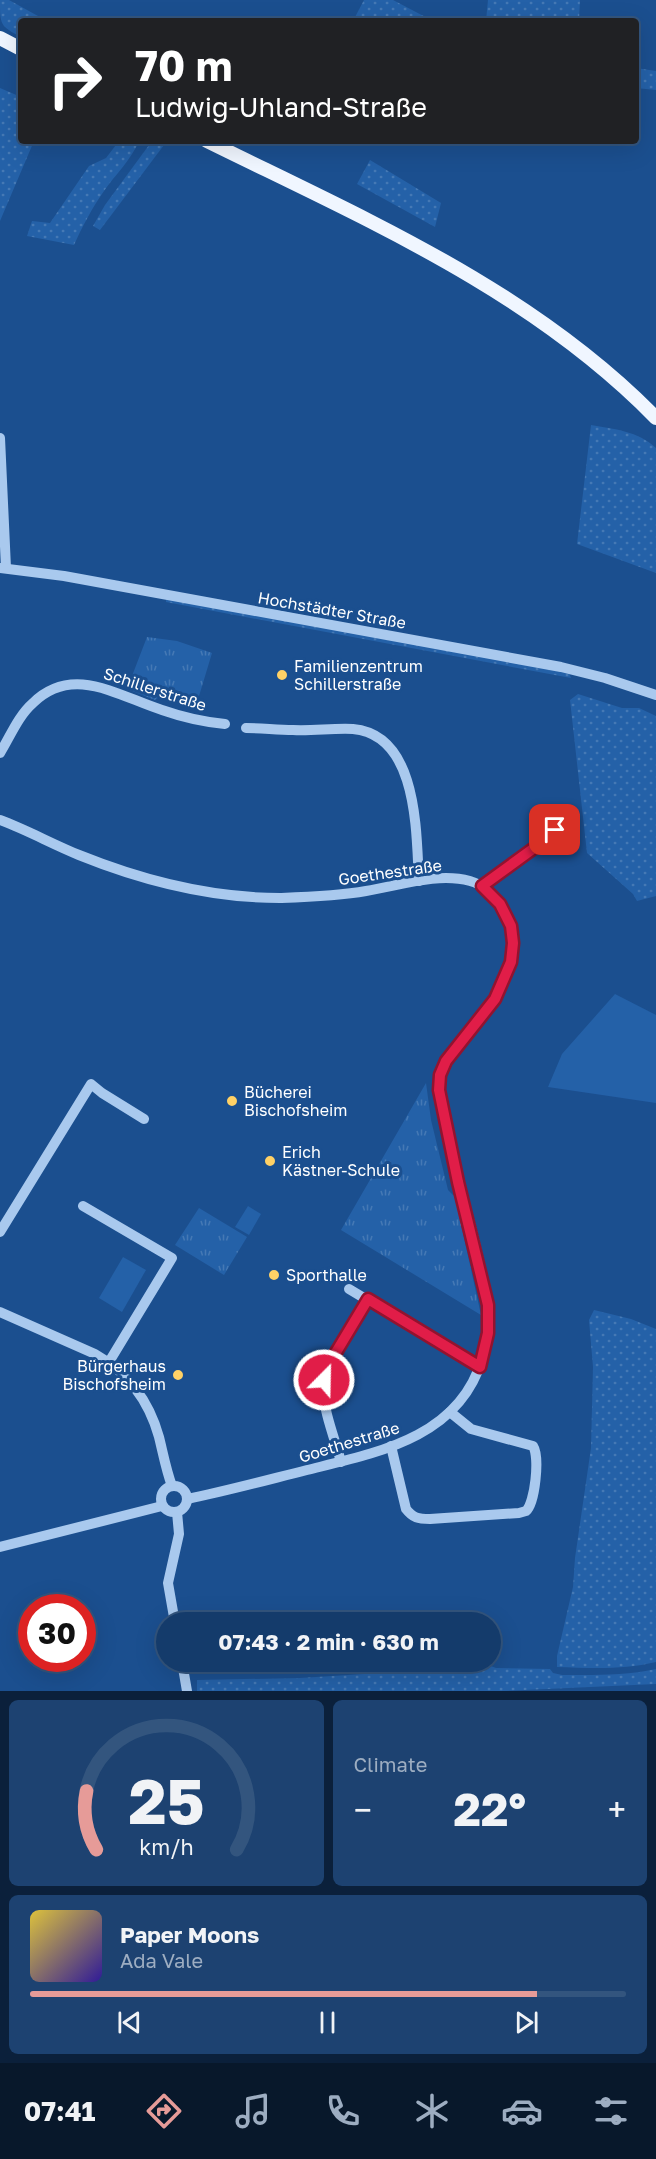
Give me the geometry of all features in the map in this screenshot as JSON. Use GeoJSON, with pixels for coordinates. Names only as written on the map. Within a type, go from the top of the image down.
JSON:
{"type":"FeatureCollection","features":[{"type":"Feature","properties":{"kind":"main road"},"geometry":{"type":"LineString","coordinates":[[0,38],[18,47]]}},
{"type":"Feature","properties":{"kind":"main road"},"geometry":{"type":"LineString","coordinates":[[213,144],[395,234],[457,267],[511,300],[573,344],[616,379],[656,418]]}},
{"type":"Feature","properties":{"kind":"street"},"geometry":{"type":"LineString","coordinates":[[0,438],[3,568]]}},
{"type":"Feature","properties":{"kind":"street","name":"Hochstädter Straße"},"geometry":{"type":"LineString","coordinates":[[3,568],[56,574],[561,667],[605,678],[656,695]]}},
{"type":"Feature","properties":{"kind":"street","name":"Schillerstraße"},"geometry":{"type":"LineString","coordinates":[[0,753],[33,702],[52,689],[73,684],[93,685],[165,712],[225,724]]}},
{"type":"Feature","properties":{"kind":"street"},"geometry":{"type":"LineString","coordinates":[[246,728],[353,729],[367,732],[381,740],[393,752],[409,788],[415,818],[419,881]]}},
{"type":"Feature","properties":{"kind":"street","name":"Goethestraße"},"geometry":{"type":"LineString","coordinates":[[0,820],[123,871],[191,888],[227,894],[277,898],[318,896],[363,892],[419,881],[450,878],[470,881],[482,886],[500,904],[511,926],[513,943],[511,962],[495,999],[446,1061],[439,1083],[444,1118],[488,1305],[488,1333],[480,1367],[469,1389],[450,1412],[424,1432],[391,1446],[341,1462],[187,1499]]}},
{"type":"Feature","properties":{"kind":"street"},"geometry":{"type":"LineString","coordinates":[[482,886],[541,843]]}},
{"type":"Feature","properties":{"kind":"street"},"geometry":{"type":"LineString","coordinates":[[0,1232],[91,1084],[144,1119]]}},
{"type":"Feature","properties":{"kind":"street"},"geometry":{"type":"LineString","coordinates":[[83,1206],[172,1258],[109,1362]]}},
{"type":"Feature","properties":{"kind":"street"},"geometry":{"type":"LineString","coordinates":[[349,1288],[480,1367]]}},
{"type":"Feature","properties":{"kind":"street"},"geometry":{"type":"LineString","coordinates":[[341,1462],[324,1398],[324,1380],[329,1364],[368,1299]]}},
{"type":"Feature","properties":{"kind":"street"},"geometry":{"type":"LineString","coordinates":[[0,1312],[109,1362],[134,1388],[151,1413],[172,1486]]}},
{"type":"Feature","properties":{"kind":"street"},"geometry":{"type":"LineString","coordinates":[[391,1446],[406,1509],[412,1517],[420,1520],[526,1511],[532,1501],[537,1458],[533,1446],[471,1429],[450,1412]]}},
{"type":"Feature","properties":{"kind":"street"},"geometry":{"type":"LineString","coordinates":[[172,1486],[182,1489],[187,1499],[184,1507],[177,1512],[170,1512],[162,1506],[162,1493],[172,1486]]}},
{"type":"Feature","properties":{"kind":"street"},"geometry":{"type":"LineString","coordinates":[[0,1547],[162,1506]]}},
{"type":"Feature","properties":{"kind":"street"},"geometry":{"type":"LineString","coordinates":[[173,1612],[168,1583],[179,1534],[177,1512]]}},
{"type":"Feature","properties":{"kind":"street"},"geometry":{"type":"LineString","coordinates":[[184,1672],[187,1691]]}},
{"type":"Feature","properties":{"kind":"green space"},"geometry":{"type":"Polygon","coordinates":[[[0,0],[9,0],[42,18],[18,18],[18,35],[5,27],[0,15],[0,0]]]}},
{"type":"Feature","properties":{"kind":"green space"},"geometry":{"type":"Polygon","coordinates":[[[364,0],[393,0],[427,18],[355,18],[364,0]]]}},
{"type":"Feature","properties":{"kind":"green space"},"geometry":{"type":"Polygon","coordinates":[[[488,0],[580,0],[579,18],[486,18],[488,0]]]}},
{"type":"Feature","properties":{"kind":"green space"},"geometry":{"type":"Polygon","coordinates":[[[639,68],[656,71],[656,90],[639,88],[639,68]]]}},
{"type":"Feature","properties":{"kind":"green space"},"geometry":{"type":"Polygon","coordinates":[[[0,88],[18,96],[18,144],[33,144],[0,221],[0,88]]]}},
{"type":"Feature","properties":{"kind":"green space"},"geometry":{"type":"Polygon","coordinates":[[[117,144],[138,144],[95,204],[74,245],[27,236],[32,221],[50,223],[89,166],[106,158],[117,144]]]}},
{"type":"Feature","properties":{"kind":"green space"},"geometry":{"type":"Polygon","coordinates":[[[150,144],[165,144],[100,230],[93,226],[105,205],[150,144]]]}},
{"type":"Feature","properties":{"kind":"green space"},"geometry":{"type":"Polygon","coordinates":[[[370,160],[441,203],[435,227],[357,184],[370,160]]]}},
{"type":"Feature","properties":{"kind":"green space"},"geometry":{"type":"Polygon","coordinates":[[[591,425],[634,434],[656,448],[656,573],[577,544],[591,425]]]}},
{"type":"Feature","properties":{"kind":"green space"},"geometry":{"type":"Polygon","coordinates":[[[166,598],[569,673],[571,678],[166,602],[166,598]]]}},
{"type":"Feature","properties":{"kind":"green space"},"geometry":{"type":"Polygon","coordinates":[[[147,637],[177,641],[212,653],[196,706],[161,696],[155,700],[127,689],[147,637]]]}},
{"type":"Feature","properties":{"kind":"green space"},"geometry":{"type":"Polygon","coordinates":[[[578,694],[622,708],[639,708],[656,716],[656,896],[637,901],[633,894],[587,853],[570,700],[578,694]]]}},
{"type":"Feature","properties":{"kind":"green space"},"geometry":{"type":"Polygon","coordinates":[[[615,994],[656,1015],[656,1103],[548,1087],[562,1054],[615,994]]]}},
{"type":"Feature","properties":{"kind":"green space"},"geometry":{"type":"Polygon","coordinates":[[[426,1083],[431,1120],[448,1190],[455,1197],[481,1315],[341,1230],[426,1083]]]}},
{"type":"Feature","properties":{"kind":"green space"},"geometry":{"type":"Polygon","coordinates":[[[248,1206],[261,1214],[249,1235],[235,1227],[248,1206]]]}},
{"type":"Feature","properties":{"kind":"green space"},"geometry":{"type":"Polygon","coordinates":[[[199,1208],[247,1237],[224,1275],[175,1245],[199,1208]]]}},
{"type":"Feature","properties":{"kind":"green space"},"geometry":{"type":"Polygon","coordinates":[[[123,1257],[146,1270],[122,1312],[99,1298],[123,1257]]]}},
{"type":"Feature","properties":{"kind":"green space"},"geometry":{"type":"Polygon","coordinates":[[[594,1310],[631,1319],[656,1329],[656,1662],[619,1667],[557,1667],[557,1656],[573,1587],[591,1448],[593,1367],[589,1320],[594,1310]]]}},
{"type":"Feature","properties":{"kind":"green space"},"geometry":{"type":"Polygon","coordinates":[[[501,1668],[550,1669],[553,1673],[562,1675],[597,1675],[656,1669],[656,1684],[502,1691],[197,1691],[197,1680],[364,1674],[364,1672],[501,1672],[501,1668]]]}},
{"type":"Feature","properties":{"kind":"place","name":"Familienzentrum Schillerstraße"},"geometry":{"type":"Point","coordinates":[282,675]}},
{"type":"Feature","properties":{"kind":"place","name":"Bücherei Bischofsheim"},"geometry":{"type":"Point","coordinates":[232,1101]}},
{"type":"Feature","properties":{"kind":"place","name":"Erich Kästner-Schule"},"geometry":{"type":"Point","coordinates":[270,1161]}},
{"type":"Feature","properties":{"kind":"place","name":"Sporthalle"},"geometry":{"type":"Point","coordinates":[274,1275]}},
{"type":"Feature","properties":{"kind":"place","name":"Bürgerhaus Bischofsheim"},"geometry":{"type":"Point","coordinates":[178,1375]}},
{"type":"Feature","properties":{"kind":"route"},"geometry":{"type":"LineString","coordinates":[[324,1380],[329,1364],[368,1299],[480,1367],[488,1333],[486,1290],[440,1101],[440,1075],[446,1061],[495,999],[509,971],[513,943],[511,926],[500,904],[482,886],[541,843],[548,832],[555,830]]}}]}
